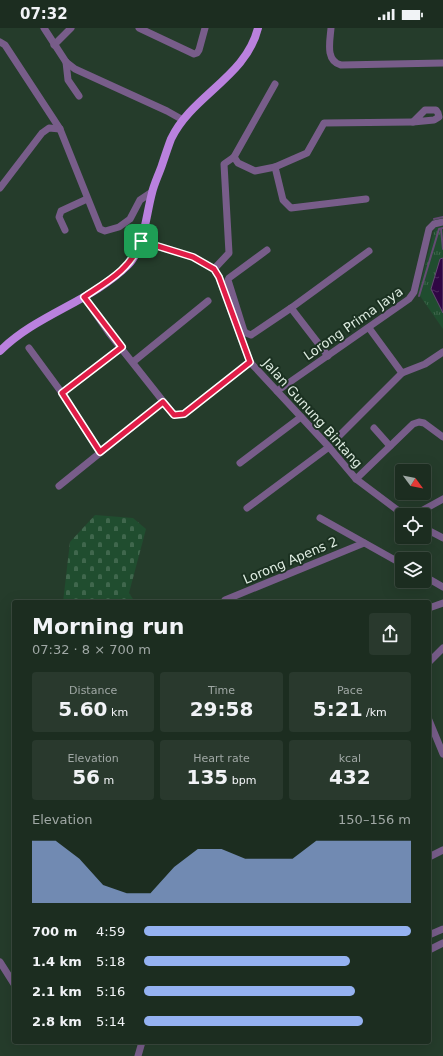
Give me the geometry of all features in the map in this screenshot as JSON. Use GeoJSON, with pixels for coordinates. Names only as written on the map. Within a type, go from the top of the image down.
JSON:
{"type":"FeatureCollection","features":[{"type":"Feature","properties":{"kind":"main road"},"geometry":{"type":"LineString","coordinates":[[0,351],[12,338],[103,285],[129,264],[137,252],[141,241],[152,192],[171,139],[183,120],[194,107],[234,70],[245,57],[256,36],[258,28]]}},
{"type":"Feature","properties":{"kind":"street"},"geometry":{"type":"LineString","coordinates":[[44,28],[66,62],[75,69],[160,107],[183,120]]}},
{"type":"Feature","properties":{"kind":"street"},"geometry":{"type":"LineString","coordinates":[[54,45],[71,28]]}},
{"type":"Feature","properties":{"kind":"street"},"geometry":{"type":"LineString","coordinates":[[139,28],[194,54],[199,50],[205,28]]}},
{"type":"Feature","properties":{"kind":"street"},"geometry":{"type":"LineString","coordinates":[[331,28],[330,54],[333,62],[341,66],[443,63]]}},
{"type":"Feature","properties":{"kind":"street"},"geometry":{"type":"LineString","coordinates":[[0,42],[5,45],[60,129],[100,229],[105,231],[119,227],[130,219],[140,200],[152,192]]}},
{"type":"Feature","properties":{"kind":"street"},"geometry":{"type":"LineString","coordinates":[[66,62],[68,80],[79,96]]}},
{"type":"Feature","properties":{"kind":"street"},"geometry":{"type":"LineString","coordinates":[[141,241],[193,257],[214,269],[229,253],[224,164],[234,157],[275,84]]}},
{"type":"Feature","properties":{"kind":"street"},"geometry":{"type":"LineString","coordinates":[[234,157],[238,163],[255,171],[275,168],[307,153],[324,123],[413,122]]}},
{"type":"Feature","properties":{"kind":"street"},"geometry":{"type":"LineString","coordinates":[[0,188],[42,133],[49,128],[60,129]]}},
{"type":"Feature","properties":{"kind":"street"},"geometry":{"type":"LineString","coordinates":[[275,168],[283,200],[291,208],[366,199]]}},
{"type":"Feature","properties":{"kind":"street"},"geometry":{"type":"LineString","coordinates":[[65,230],[59,217],[60,213],[64,209],[87,199]]}},
{"type":"Feature","properties":{"kind":"street","name":"Lorong Prima Jaya"},"geometry":{"type":"LineString","coordinates":[[277,391],[369,328],[412,296],[429,229],[434,224],[443,222]]}},
{"type":"Feature","properties":{"kind":"street"},"geometry":{"type":"LineString","coordinates":[[267,250],[228,280],[244,331],[248,335],[254,334],[368,251]]}},
{"type":"Feature","properties":{"kind":"street","name":"Jalan Gunung Bintang"},"geometry":{"type":"LineString","coordinates":[[214,269],[219,277],[250,362],[329,447],[356,479],[395,508]]}},
{"type":"Feature","properties":{"kind":"street"},"geometry":{"type":"LineString","coordinates":[[84,297],[174,415],[184,414],[250,362]]}},
{"type":"Feature","properties":{"kind":"street"},"geometry":{"type":"LineString","coordinates":[[133,362],[208,301]]}},
{"type":"Feature","properties":{"kind":"street"},"geometry":{"type":"LineString","coordinates":[[291,308],[328,356]]}},
{"type":"Feature","properties":{"kind":"street"},"geometry":{"type":"LineString","coordinates":[[369,328],[402,373]]}},
{"type":"Feature","properties":{"kind":"street"},"geometry":{"type":"LineString","coordinates":[[62,393],[122,347]]}},
{"type":"Feature","properties":{"kind":"street"},"geometry":{"type":"LineString","coordinates":[[29,348],[62,393],[100,452]]}},
{"type":"Feature","properties":{"kind":"street"},"geometry":{"type":"LineString","coordinates":[[338,437],[402,373],[425,364],[443,352]]}},
{"type":"Feature","properties":{"kind":"street"},"geometry":{"type":"LineString","coordinates":[[59,486],[163,402]]}},
{"type":"Feature","properties":{"kind":"street"},"geometry":{"type":"LineString","coordinates":[[240,463],[301,417]]}},
{"type":"Feature","properties":{"kind":"street"},"geometry":{"type":"LineString","coordinates":[[356,479],[413,424],[419,422],[424,423],[443,437]]}},
{"type":"Feature","properties":{"kind":"street"},"geometry":{"type":"LineString","coordinates":[[374,428],[390,446]]}},
{"type":"Feature","properties":{"kind":"street"},"geometry":{"type":"LineString","coordinates":[[247,508],[329,447]]}},
{"type":"Feature","properties":{"kind":"street"},"geometry":{"type":"LineString","coordinates":[[427,508],[443,499]]}},
{"type":"Feature","properties":{"kind":"street"},"geometry":{"type":"LineString","coordinates":[[320,518],[395,560]]}},
{"type":"Feature","properties":{"kind":"street"},"geometry":{"type":"LineString","coordinates":[[431,532],[443,538]]}},
{"type":"Feature","properties":{"kind":"street","name":"Lorong Apens 2"},"geometry":{"type":"LineString","coordinates":[[225,600],[364,543]]}},
{"type":"Feature","properties":{"kind":"street"},"geometry":{"type":"LineString","coordinates":[[431,580],[443,587]]}},
{"type":"Feature","properties":{"kind":"street"},"geometry":{"type":"LineString","coordinates":[[431,607],[443,603]]}},
{"type":"Feature","properties":{"kind":"street"},"geometry":{"type":"LineString","coordinates":[[431,660],[443,648]]}},
{"type":"Feature","properties":{"kind":"street"},"geometry":{"type":"LineString","coordinates":[[431,724],[440,741],[443,754]]}},
{"type":"Feature","properties":{"kind":"street"},"geometry":{"type":"LineString","coordinates":[[431,856],[443,850]]}},
{"type":"Feature","properties":{"kind":"street"},"geometry":{"type":"LineString","coordinates":[[431,934],[441,930],[443,941],[431,949]]}},
{"type":"Feature","properties":{"kind":"street"},"geometry":{"type":"LineString","coordinates":[[0,962],[12,981]]}},
{"type":"Feature","properties":{"kind":"street"},"geometry":{"type":"LineString","coordinates":[[138,1056],[141,1044]]}},
{"type":"Feature","properties":{"kind":"green space"},"geometry":{"type":"Polygon","coordinates":[[[443,226],[443,258],[440,259],[431,289],[443,313],[443,329],[418,293],[435,228],[443,226]]]}},
{"type":"Feature","properties":{"kind":"green space"},"geometry":{"type":"Polygon","coordinates":[[[95,515],[133,518],[146,529],[129,593],[134,600],[63,600],[70,542],[95,515]]]}},
{"type":"Feature","properties":{"kind":"water"},"geometry":{"type":"Polygon","coordinates":[[[443,258],[443,313],[431,289],[440,259],[443,258]]]}},
{"type":"Feature","properties":{"kind":"waterway"},"geometry":{"type":"LineString","coordinates":[[434,219],[443,217]]}},
{"type":"Feature","properties":{"kind":"waterway"},"geometry":{"type":"LineString","coordinates":[[419,296],[439,229],[443,228]]}},
{"type":"Feature","properties":{"kind":"waterway"},"geometry":{"type":"LineString","coordinates":[[441,229],[443,249]]}},
{"type":"Feature","properties":{"kind":"route"},"geometry":{"type":"LineString","coordinates":[[141,241],[193,257],[214,269],[219,277],[250,362],[184,414],[174,415],[163,402],[100,452],[62,393],[122,347],[109,332],[84,297],[103,285],[129,264],[137,252],[141,241]]}}]}
